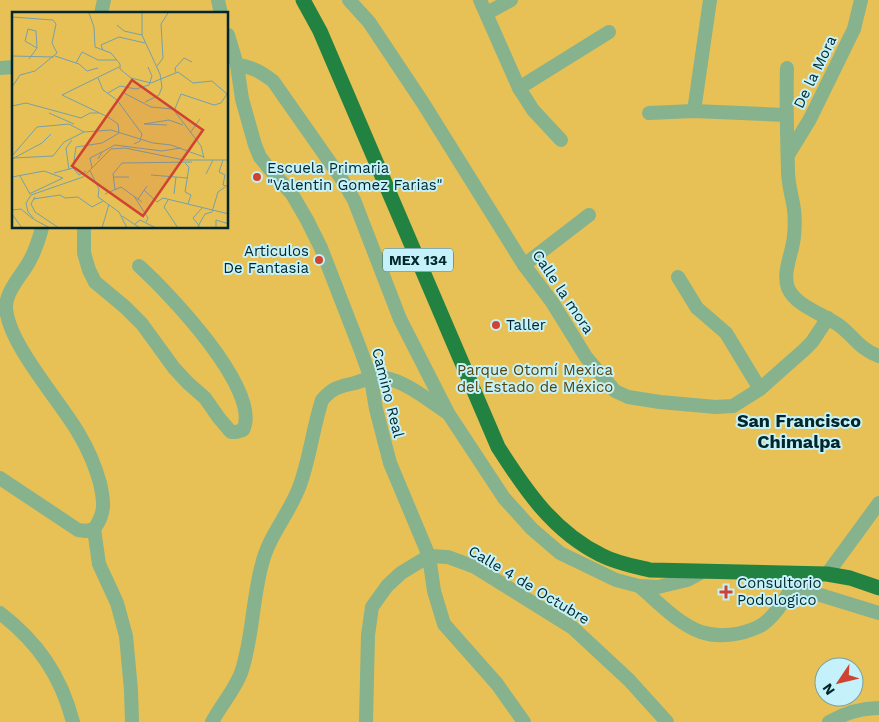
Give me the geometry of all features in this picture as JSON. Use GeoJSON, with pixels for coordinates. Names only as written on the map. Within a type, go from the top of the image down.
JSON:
{"type":"FeatureCollection","features":[{"type":"Feature","properties":{"kind":"main road","name":"MEX 134"},"geometry":{"type":"LineString","coordinates":[[303,0],[320,31],[498,447],[519,480],[545,514],[572,538],[602,556],[650,570],[702,572],[791,580],[827,574],[850,578],[879,588]]}},
{"type":"Feature","properties":{"kind":"street","name":"Calle la mora"},"geometry":{"type":"LineString","coordinates":[[349,0],[369,22],[423,102],[524,264],[552,302],[586,357],[615,391],[628,397],[716,407],[733,406],[760,389],[812,342],[828,318]]}},
{"type":"Feature","properties":{"kind":"street"},"geometry":{"type":"LineString","coordinates":[[480,0],[519,88],[532,110],[561,140]]}},
{"type":"Feature","properties":{"kind":"street"},"geometry":{"type":"LineString","coordinates":[[487,13],[511,0]]}},
{"type":"Feature","properties":{"kind":"street"},"geometry":{"type":"LineString","coordinates":[[694,111],[710,0]]}},
{"type":"Feature","properties":{"kind":"street","name":"De la Mora"},"geometry":{"type":"LineString","coordinates":[[788,155],[810,119],[854,29],[861,0]]}},
{"type":"Feature","properties":{"kind":"street"},"geometry":{"type":"LineString","coordinates":[[519,88],[609,32]]}},
{"type":"Feature","properties":{"kind":"street","name":"Camino Real"},"geometry":{"type":"LineString","coordinates":[[229,39],[236,64],[242,99],[260,158],[292,194],[307,220],[334,279],[371,379],[376,408],[390,463],[429,556],[434,591],[444,624],[497,684],[524,722]]}},
{"type":"Feature","properties":{"kind":"street"},"geometry":{"type":"LineString","coordinates":[[236,64],[260,71],[273,81],[346,186],[354,200],[372,244],[400,319],[448,413],[504,498],[532,529],[560,553],[616,580],[639,586],[667,586],[687,580],[702,572]]}},
{"type":"Feature","properties":{"kind":"street"},"geometry":{"type":"LineString","coordinates":[[787,68],[785,115],[788,172],[795,224],[794,240],[786,276],[788,288],[791,294],[802,304],[840,326],[860,347],[879,356]]}},
{"type":"Feature","properties":{"kind":"street"},"geometry":{"type":"LineString","coordinates":[[648,113],[694,111],[785,115]]}},
{"type":"Feature","properties":{"kind":"street"},"geometry":{"type":"LineString","coordinates":[[524,264],[590,215]]}},
{"type":"Feature","properties":{"kind":"street"},"geometry":{"type":"LineString","coordinates":[[42,229],[30,261],[6,291],[9,323],[19,344],[79,433],[96,468],[102,492],[103,511],[94,529],[99,564],[117,603],[126,636],[132,722]]}},
{"type":"Feature","properties":{"kind":"street"},"geometry":{"type":"LineString","coordinates":[[84,229],[84,253],[95,282],[126,307],[142,324],[174,368],[205,398],[231,432],[243,430],[246,424],[243,397],[229,369],[159,284],[140,266]]}},
{"type":"Feature","properties":{"kind":"street"},"geometry":{"type":"LineString","coordinates":[[678,278],[697,308],[717,324],[729,337],[760,389]]}},
{"type":"Feature","properties":{"kind":"street"},"geometry":{"type":"LineString","coordinates":[[212,722],[233,690],[241,673],[248,646],[261,564],[266,548],[300,487],[322,400],[330,391],[341,385],[384,378],[396,381],[448,413]]}},
{"type":"Feature","properties":{"kind":"street"},"geometry":{"type":"LineString","coordinates":[[0,478],[78,530],[94,529]]}},
{"type":"Feature","properties":{"kind":"street"},"geometry":{"type":"LineString","coordinates":[[827,574],[879,504]]}},
{"type":"Feature","properties":{"kind":"street"},"geometry":{"type":"LineString","coordinates":[[366,722],[368,635],[372,607],[387,586],[401,573],[429,556]]}},
{"type":"Feature","properties":{"kind":"street","name":"Calle 4 de Octubre"},"geometry":{"type":"LineString","coordinates":[[429,556],[448,557],[475,568],[573,628],[629,680],[667,722]]}},
{"type":"Feature","properties":{"kind":"street"},"geometry":{"type":"LineString","coordinates":[[639,586],[670,613],[692,627],[710,634],[730,635],[759,627],[782,604],[791,580],[879,613]]}},
{"type":"Feature","properties":{"kind":"street"},"geometry":{"type":"LineString","coordinates":[[0,613],[41,651],[58,681],[73,722]]}},
{"type":"Feature","properties":{"kind":"street"},"geometry":{"type":"LineString","coordinates":[[829,722],[849,712],[867,708],[879,708]]}},
{"type":"Feature","properties":{"kind":"green space","name":"Parque Otomí Mexica del Estado de México"},"geometry":{"type":"Polygon","coordinates":[[[0,0],[879,0],[879,722],[0,722],[0,0]]]}},
{"type":"Feature","properties":{"kind":"place","name":"Escuela Primaria \"Valentin Gomez Farias\""},"geometry":{"type":"Point","coordinates":[257,177]}},
{"type":"Feature","properties":{"kind":"place","name":"Articulos De Fantasia"},"geometry":{"type":"Point","coordinates":[319,260]}},
{"type":"Feature","properties":{"kind":"place","name":"Taller"},"geometry":{"type":"Point","coordinates":[496,325]}},
{"type":"Feature","properties":{"kind":"place","name":"Consultorio Podologico"},"geometry":{"type":"Point","coordinates":[726,592]}},
{"type":"Feature","properties":{"kind":"district","name":"San Francisco Chimalpa"},"geometry":{"type":"Point","coordinates":[799,430]}}]}
